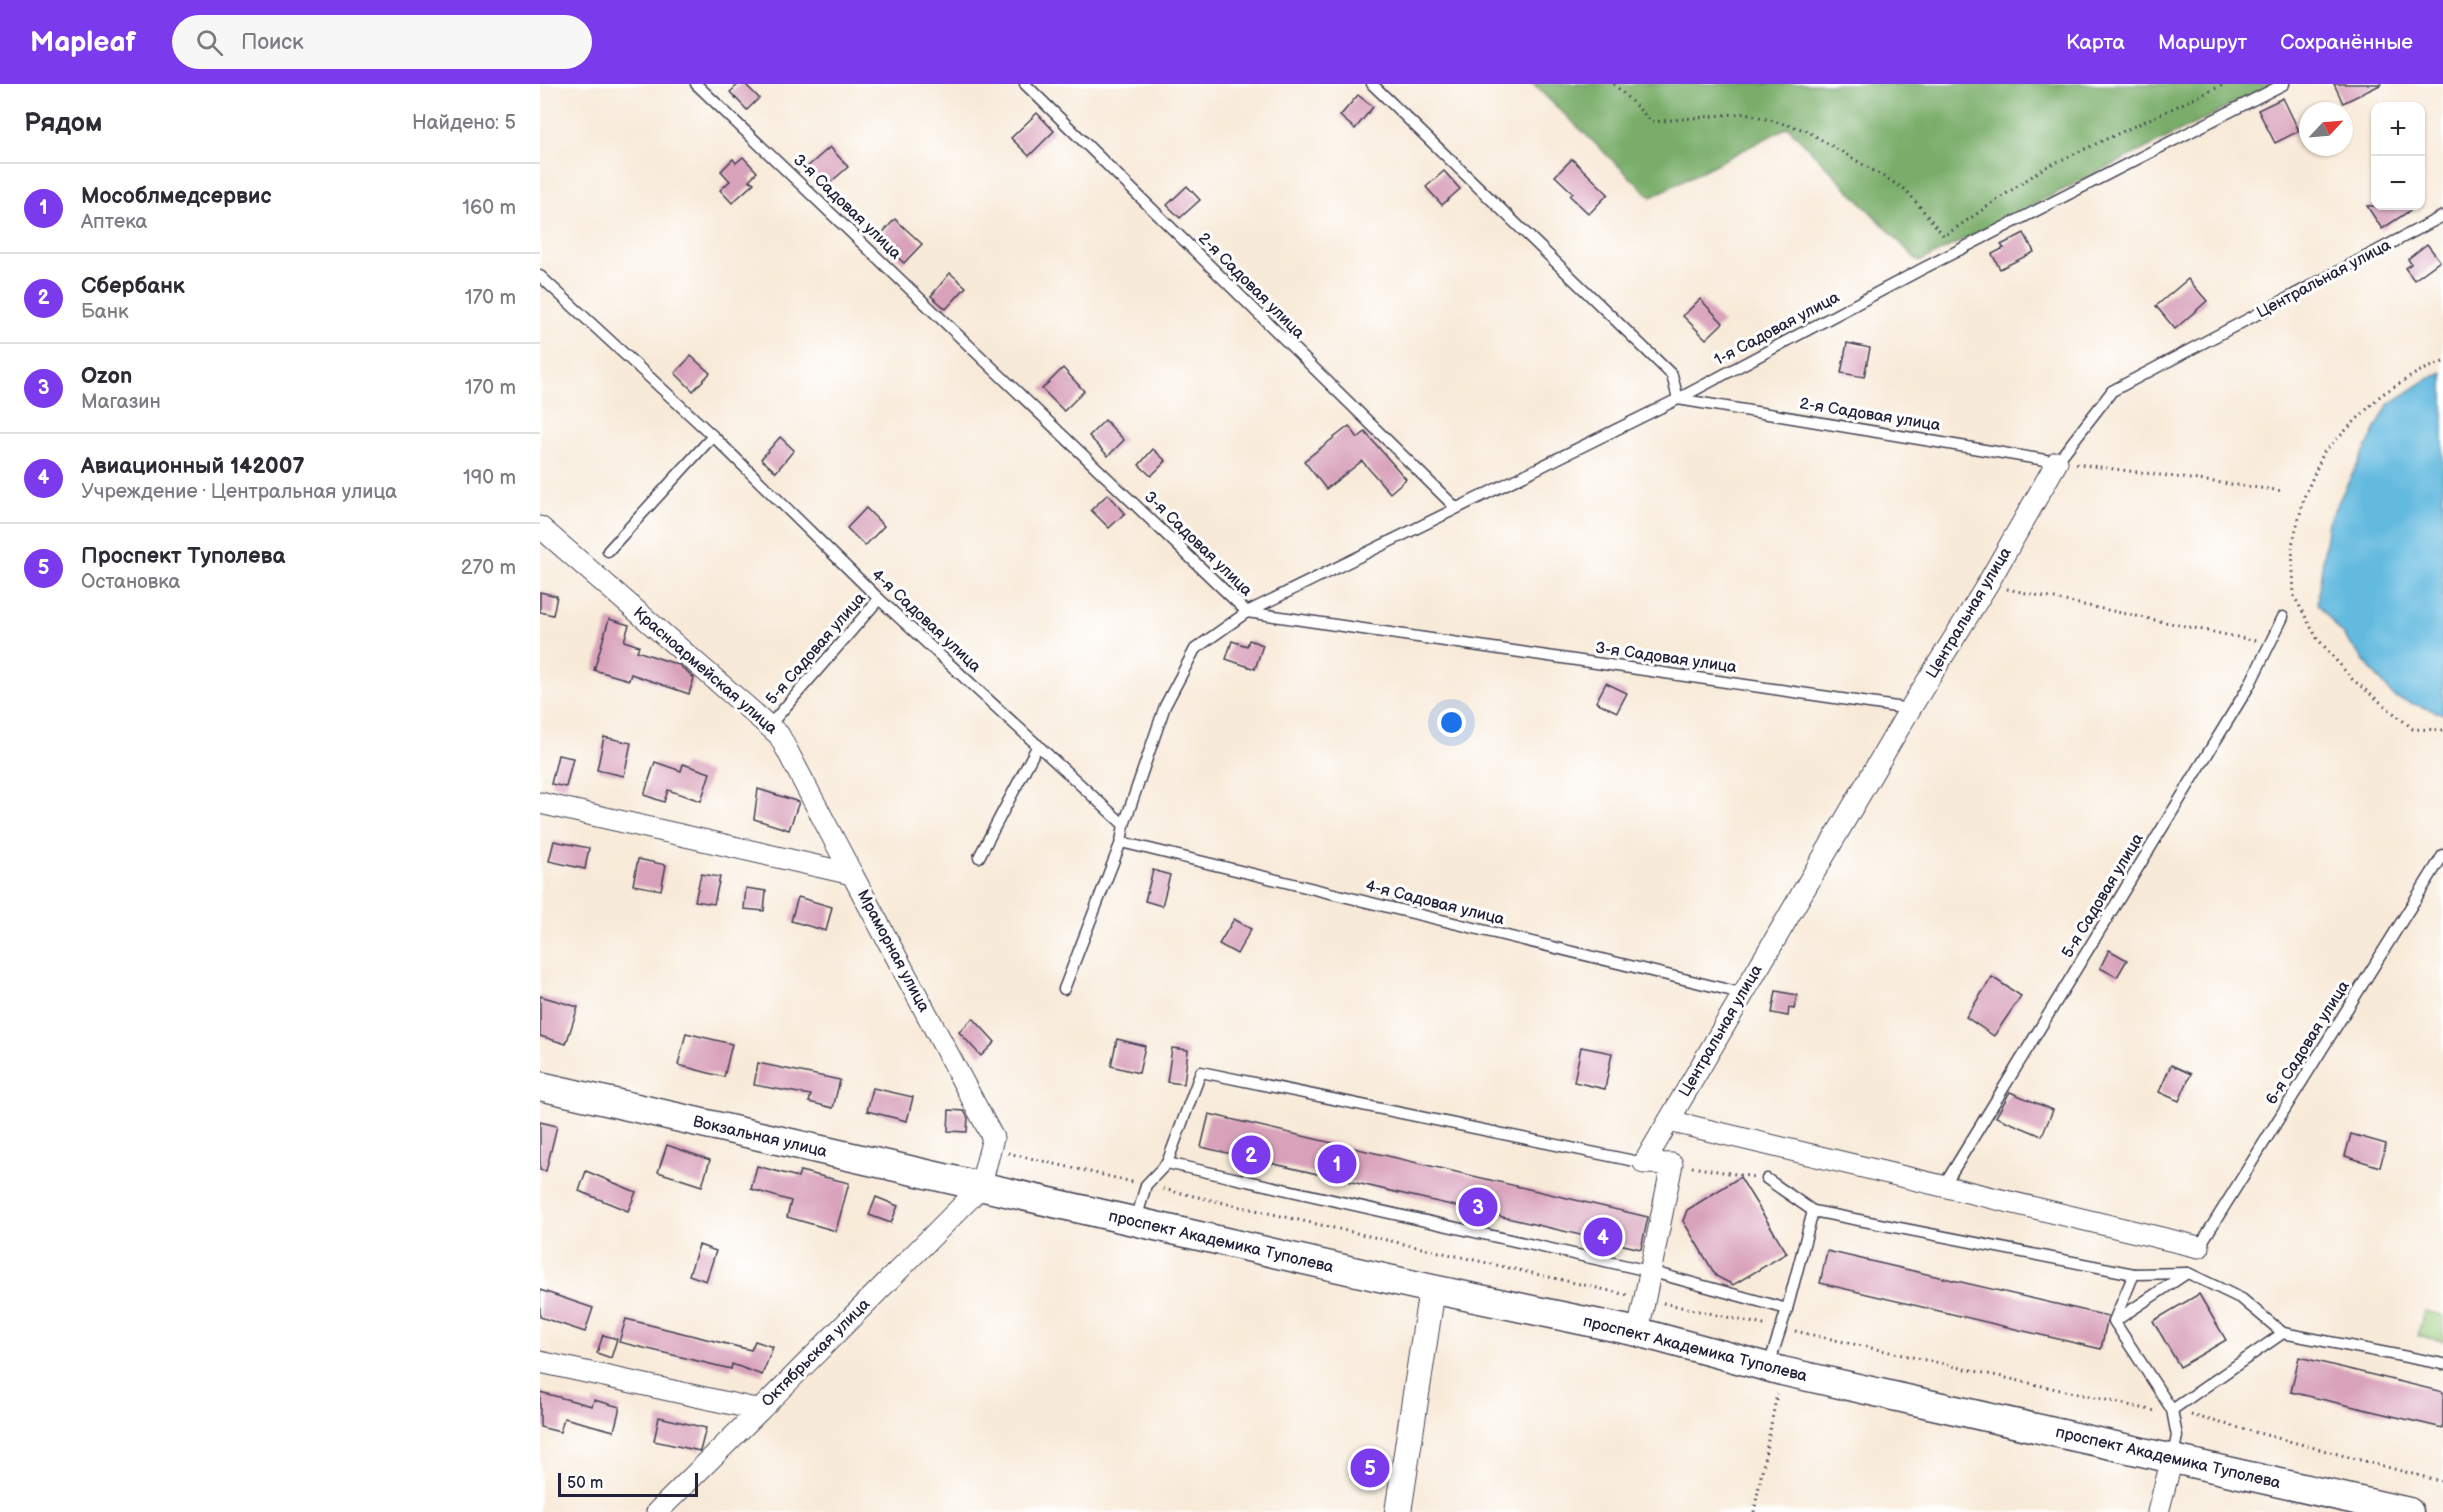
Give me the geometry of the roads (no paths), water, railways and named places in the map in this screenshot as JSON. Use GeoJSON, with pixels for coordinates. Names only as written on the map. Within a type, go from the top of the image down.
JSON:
{"type":"FeatureCollection","features":[{"type":"Feature","properties":{"kind":"main road","name":"Вокзальная улица"},"geometry":{"type":"LineString","coordinates":[[540,1086],[980,1188]]}},
{"type":"Feature","properties":{"kind":"main road","name":"проспект Академика Туполева"},"geometry":{"type":"LineString","coordinates":[[980,1188],[1432,1289],[1638,1332],[1774,1375],[2172,1459],[2409,1512]]}},
{"type":"Feature","properties":{"kind":"street","name":"Центральная улица"},"geometry":{"type":"LineString","coordinates":[[1644,1163],[1741,993],[1910,709],[1987,585],[2057,462]]}},
{"type":"Feature","properties":{"kind":"street","name":"Красноармейская улица"},"geometry":{"type":"LineString","coordinates":[[540,527],[779,735],[852,874]]}},
{"type":"Feature","properties":{"kind":"street","name":"Мраморная улица"},"geometry":{"type":"LineString","coordinates":[[540,803],[852,874],[993,1138],[980,1188]]}},
{"type":"Feature","properties":{"kind":"street"},"geometry":{"type":"LineString","coordinates":[[1669,1121],[2199,1247]]}},
{"type":"Feature","properties":{"kind":"street"},"geometry":{"type":"LineString","coordinates":[[1638,1332],[1643,1298],[1672,1164],[1644,1163]]}},
{"type":"Feature","properties":{"kind":"street","name":"Октябрьская улица"},"geometry":{"type":"LineString","coordinates":[[540,1362],[760,1410],[980,1188]]}},
{"type":"Feature","properties":{"kind":"street"},"geometry":{"type":"LineString","coordinates":[[1398,1512],[1432,1289]]}},
{"type":"Feature","properties":{"kind":"street"},"geometry":{"type":"LineString","coordinates":[[657,1512],[760,1410]]}},
{"type":"Feature","properties":{"kind":"street"},"geometry":{"type":"LineString","coordinates":[[2158,1512],[2172,1459]]}},
{"type":"Feature","properties":{"kind":"lane","name":"3-я Садовая улица"},"geometry":{"type":"LineString","coordinates":[[696,84],[1247,612],[1910,709]]}},
{"type":"Feature","properties":{"kind":"lane","name":"2-я Садовая улица"},"geometry":{"type":"LineString","coordinates":[[1025,84],[1456,508]]}},
{"type":"Feature","properties":{"kind":"lane"},"geometry":{"type":"LineString","coordinates":[[1372,84],[1672,375],[1678,399]]}},
{"type":"Feature","properties":{"kind":"lane","name":"1-я Садовая улица"},"geometry":{"type":"LineString","coordinates":[[1064,989],[1121,842],[1124,825],[1165,706],[1195,650],[1247,612],[1678,399],[1922,268],[2284,84]]}},
{"type":"Feature","properties":{"kind":"lane","name":"Центральная улица"},"geometry":{"type":"LineString","coordinates":[[2057,462],[2112,391],[2443,216]]}},
{"type":"Feature","properties":{"kind":"lane","name":"4-я Садовая улица"},"geometry":{"type":"LineString","coordinates":[[540,276],[713,436],[879,599],[1124,825]]}},
{"type":"Feature","properties":{"kind":"lane","name":"2-я Садовая улица"},"geometry":{"type":"LineString","coordinates":[[1678,399],[2057,462]]}},
{"type":"Feature","properties":{"kind":"lane"},"geometry":{"type":"LineString","coordinates":[[608,551],[713,436]]}},
{"type":"Feature","properties":{"kind":"lane","name":"5-я Садовая улица"},"geometry":{"type":"LineString","coordinates":[[775,719],[879,599]]}},
{"type":"Feature","properties":{"kind":"lane","name":"5-я Садовая улица"},"geometry":{"type":"LineString","coordinates":[[1943,1187],[2249,686],[2283,617]]}},
{"type":"Feature","properties":{"kind":"lane"},"geometry":{"type":"LineString","coordinates":[[979,857],[1038,745]]}},
{"type":"Feature","properties":{"kind":"lane","name":"4-я Садовая улица"},"geometry":{"type":"LineString","coordinates":[[1121,842],[1741,993]]}},
{"type":"Feature","properties":{"kind":"lane","name":"6-я Садовая улица"},"geometry":{"type":"LineString","coordinates":[[2199,1247],[2443,855]]}},
{"type":"Feature","properties":{"kind":"lane"},"geometry":{"type":"LineString","coordinates":[[1136,1223],[1146,1185],[1167,1163],[1201,1072],[1644,1163]]}},
{"type":"Feature","properties":{"kind":"lane"},"geometry":{"type":"LineString","coordinates":[[1167,1163],[1649,1271],[1787,1309]]}},
{"type":"Feature","properties":{"kind":"lane"},"geometry":{"type":"LineString","coordinates":[[1767,1179],[1814,1211],[2134,1274],[2188,1273],[2242,1299],[2283,1333],[2443,1364]]}},
{"type":"Feature","properties":{"kind":"lane"},"geometry":{"type":"LineString","coordinates":[[1774,1375],[1781,1328],[1814,1211]]}},
{"type":"Feature","properties":{"kind":"lane"},"geometry":{"type":"LineString","coordinates":[[2114,1321],[2188,1273]]}},
{"type":"Feature","properties":{"kind":"lane"},"geometry":{"type":"LineString","coordinates":[[2114,1321],[2134,1274]]}},
{"type":"Feature","properties":{"kind":"lane"},"geometry":{"type":"LineString","coordinates":[[2114,1321],[2172,1410],[2177,1436],[2172,1459]]}},
{"type":"Feature","properties":{"kind":"lane"},"geometry":{"type":"LineString","coordinates":[[2172,1410],[2283,1333]]}},
{"type":"Feature","properties":{"kind":"water"},"geometry":{"type":"Polygon","coordinates":[[[2443,373],[2443,714],[2394,697],[2317,603],[2328,522],[2388,405],[2428,379],[2443,373]]]}},
{"type":"Feature","properties":{"kind":"place","name":"Сбербанк"},"geometry":{"type":"Point","coordinates":[1251,1155]}},
{"type":"Feature","properties":{"kind":"place","name":"Мособлмедсервис"},"geometry":{"type":"Point","coordinates":[1337,1164]}},
{"type":"Feature","properties":{"kind":"place","name":"Ozon"},"geometry":{"type":"Point","coordinates":[1478,1207]}},
{"type":"Feature","properties":{"kind":"place","name":"Авиационный 142007"},"geometry":{"type":"Point","coordinates":[1603,1237]}},
{"type":"Feature","properties":{"kind":"place","name":"Проспект Туполева"},"geometry":{"type":"Point","coordinates":[1370,1468]}}]}
